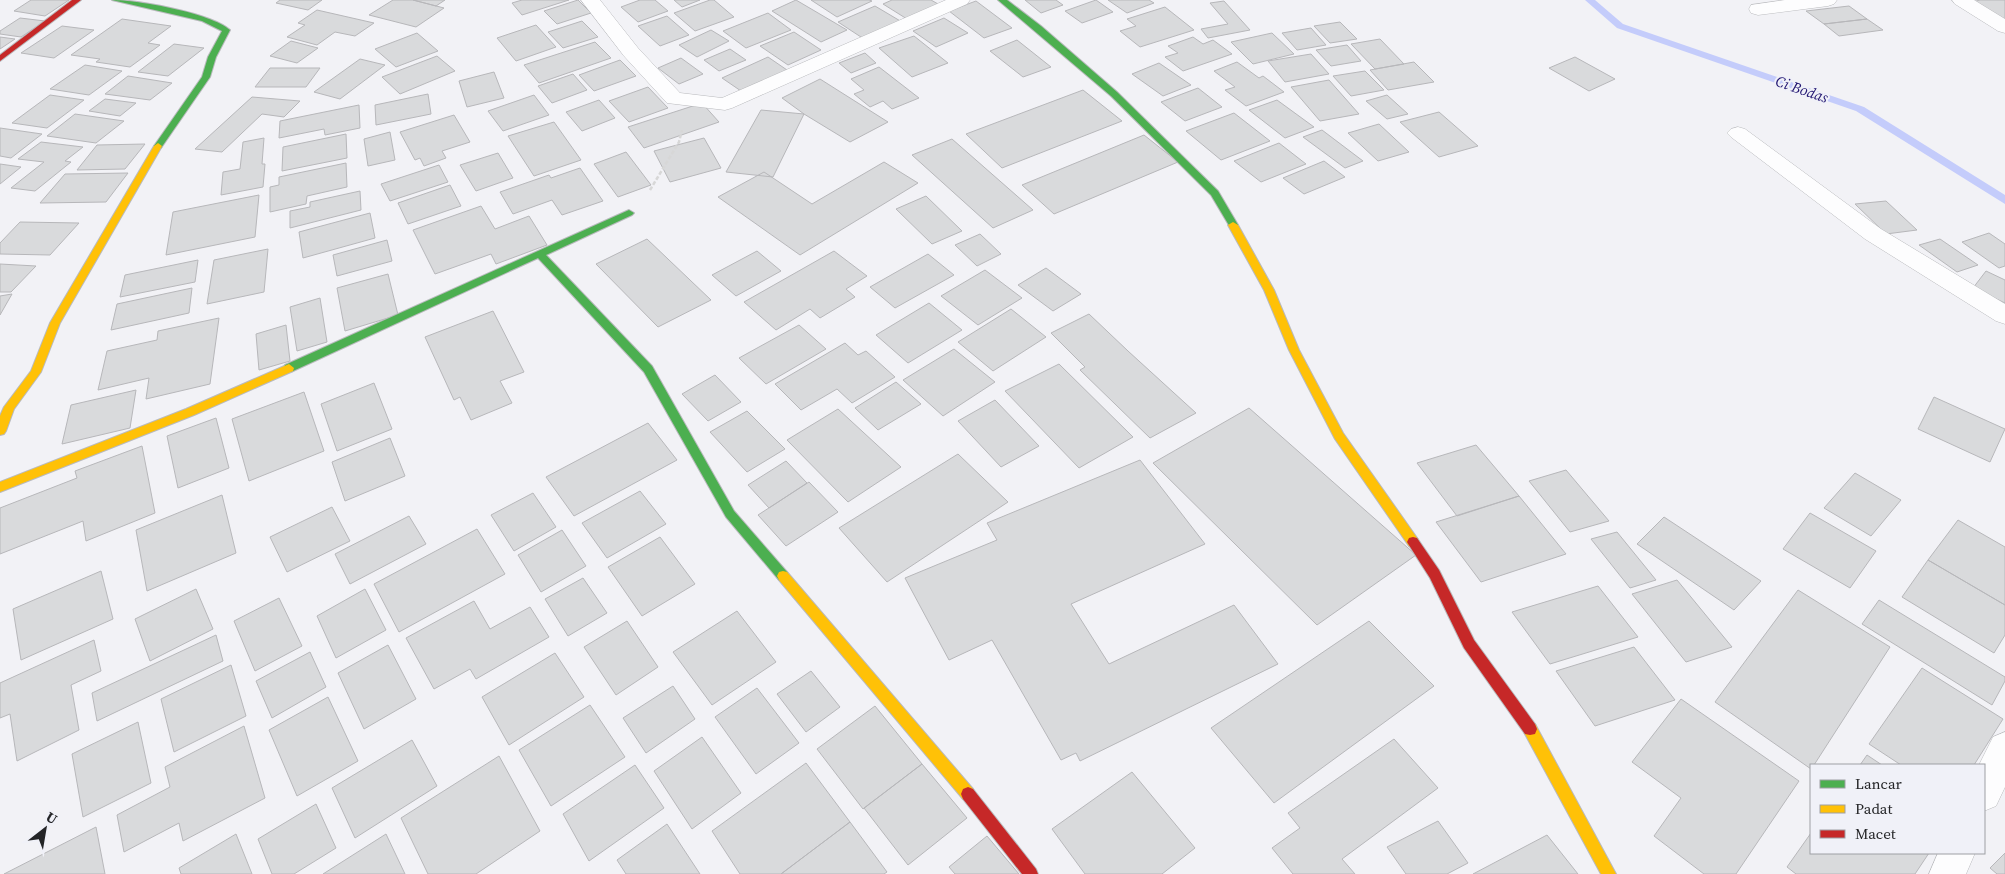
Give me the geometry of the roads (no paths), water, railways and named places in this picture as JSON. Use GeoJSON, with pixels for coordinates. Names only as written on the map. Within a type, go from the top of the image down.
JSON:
{"type":"FeatureCollection","features":[{"type":"Feature","properties":{"kind":"street"},"geometry":{"type":"LineString","coordinates":[[0,59],[77,0]]}},
{"type":"Feature","properties":{"kind":"street"},"geometry":{"type":"LineString","coordinates":[[0,431],[8,408],[36,372],[55,324],[148,161],[206,77],[212,57],[226,30],[215,22],[116,0]]}},
{"type":"Feature","properties":{"kind":"street"},"geometry":{"type":"LineString","coordinates":[[590,0],[631,52],[674,99],[725,104],[961,0]]}},
{"type":"Feature","properties":{"kind":"street"},"geometry":{"type":"LineString","coordinates":[[1002,0],[1038,28],[1114,94],[1168,149],[1216,193],[1269,290],[1294,350],[1340,436],[1435,574],[1468,644],[1530,730],[1609,874]]}},
{"type":"Feature","properties":{"kind":"street"},"geometry":{"type":"LineString","coordinates":[[1758,9],[1828,0]]}},
{"type":"Feature","properties":{"kind":"street"},"geometry":{"type":"LineString","coordinates":[[1961,0],[2005,27]]}},
{"type":"Feature","properties":{"kind":"street"},"geometry":{"type":"LineString","coordinates":[[1738,133],[1873,234],[2005,315]]}},
{"type":"Feature","properties":{"kind":"street"},"geometry":{"type":"LineString","coordinates":[[0,487],[190,412],[409,315],[629,212]]}},
{"type":"Feature","properties":{"kind":"street"},"geometry":{"type":"LineString","coordinates":[[539,253],[648,369],[730,514],[991,822],[1031,874]]}},
{"type":"Feature","properties":{"kind":"street"},"geometry":{"type":"LineString","coordinates":[[1985,792],[2005,748]]}},
{"type":"Feature","properties":{"kind":"street"},"geometry":{"type":"LineString","coordinates":[[1947,874],[1957,854]]}},
{"type":"Feature","properties":{"kind":"waterway","name":"Ci Bodas"},"geometry":{"type":"LineString","coordinates":[[1590,0],[1620,26],[1860,109],[2005,200]]}}]}
